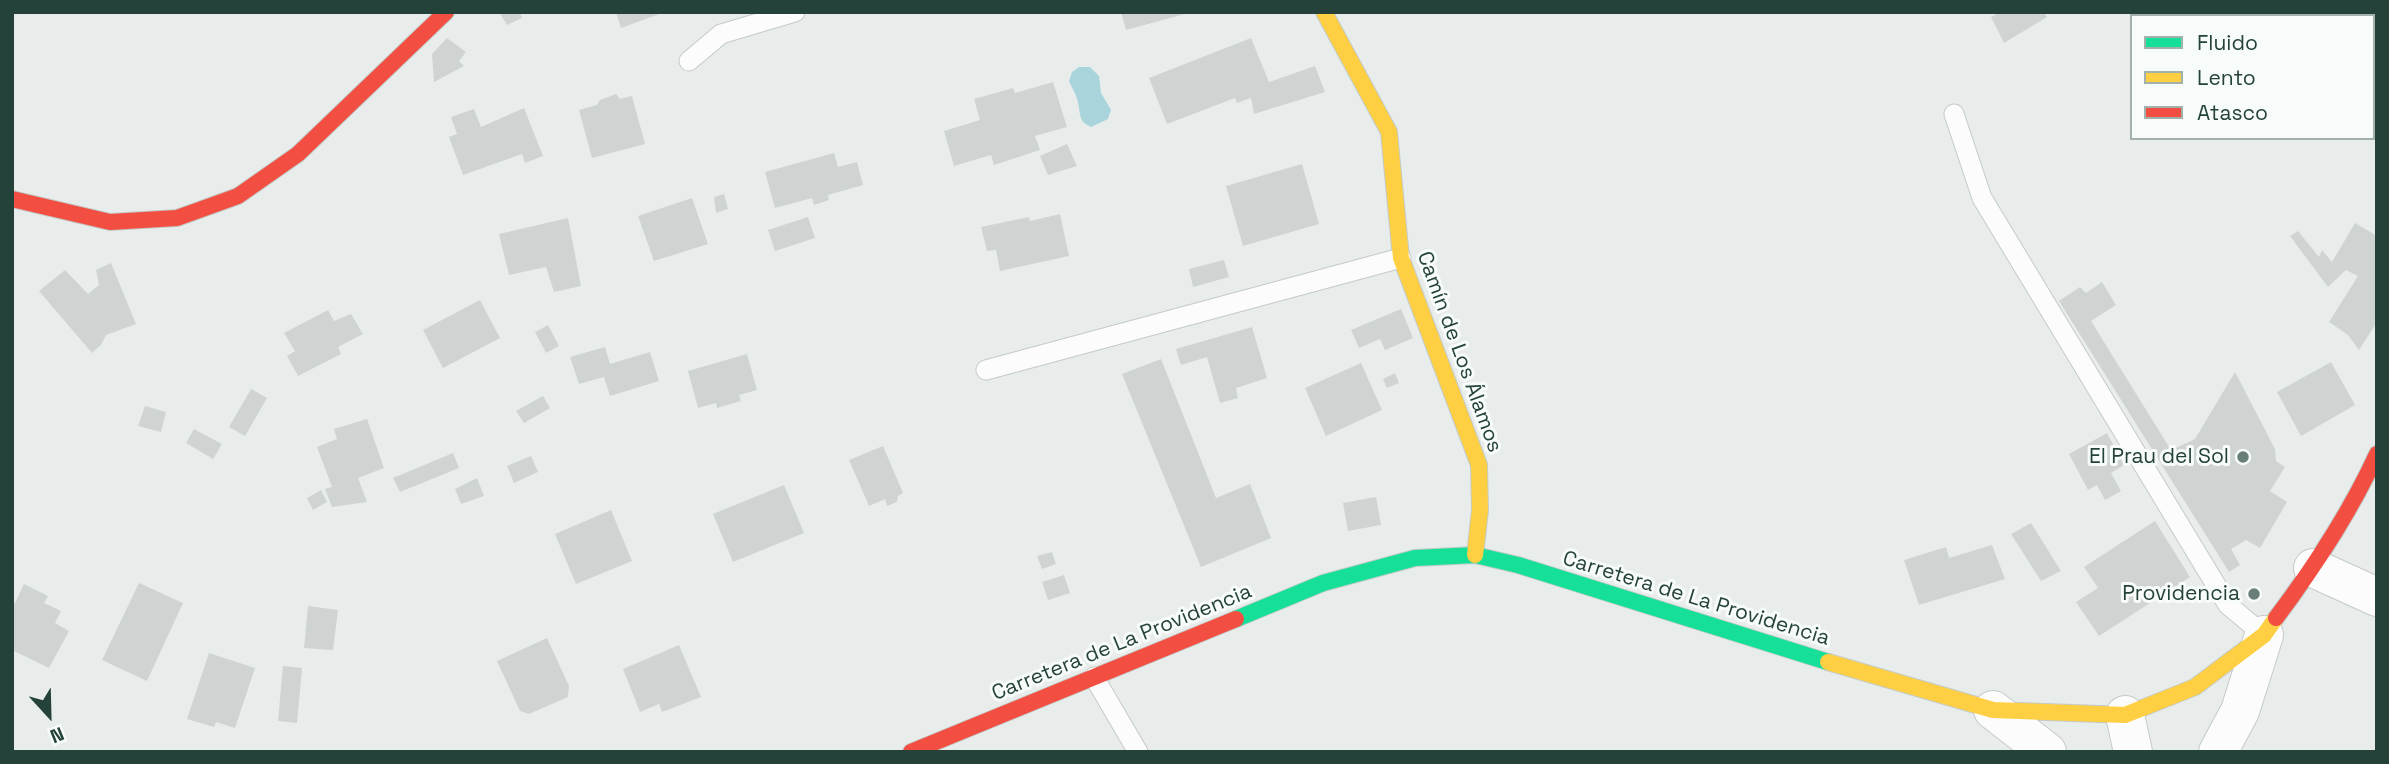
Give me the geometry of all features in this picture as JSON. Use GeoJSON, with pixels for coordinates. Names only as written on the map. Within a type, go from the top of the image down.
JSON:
{"type":"FeatureCollection","features":[{"type":"Feature","properties":{"kind":"street"},"geometry":{"type":"LineString","coordinates":[[12,199],[110,222],[177,218],[238,196],[298,154],[446,12]]}},
{"type":"Feature","properties":{"kind":"street","name":"Camín de Los Álamos"},"geometry":{"type":"LineString","coordinates":[[1324,12],[1389,132],[1401,258],[1479,465],[1480,510],[1475,555]]}},
{"type":"Feature","properties":{"kind":"street","name":"Carretera de La Providencia"},"geometry":{"type":"LineString","coordinates":[[911,752],[1323,583],[1415,558],[1475,555],[1518,565],[1776,647],[1993,710],[2125,715],[2195,687],[2264,635],[2313,568],[2358,495],[2377,454]]}},
{"type":"Feature","properties":{"kind":"street"},"geometry":{"type":"LineString","coordinates":[[2313,568],[2377,597]]}},
{"type":"Feature","properties":{"kind":"street"},"geometry":{"type":"LineString","coordinates":[[2218,752],[2241,711],[2264,635]]}},
{"type":"Feature","properties":{"kind":"street"},"geometry":{"type":"LineString","coordinates":[[1993,710],[2047,752]]}},
{"type":"Feature","properties":{"kind":"street"},"geometry":{"type":"LineString","coordinates":[[2125,715],[2133,752]]}},
{"type":"Feature","properties":{"kind":"lane"},"geometry":{"type":"LineString","coordinates":[[689,61],[721,34],[794,12]]}},
{"type":"Feature","properties":{"kind":"lane"},"geometry":{"type":"LineString","coordinates":[[1954,114],[1982,198],[2228,605],[2264,635]]}},
{"type":"Feature","properties":{"kind":"lane"},"geometry":{"type":"LineString","coordinates":[[986,370],[1401,258]]}},
{"type":"Feature","properties":{"kind":"lane"},"geometry":{"type":"LineString","coordinates":[[1094,677],[1138,752]]}},
{"type":"Feature","properties":{"kind":"water"},"geometry":{"type":"Polygon","coordinates":[[[1079,67],[1090,67],[1099,76],[1101,93],[1111,110],[1108,119],[1091,127],[1082,120],[1077,97],[1069,81],[1072,72],[1079,67]]]}},
{"type":"Feature","properties":{"kind":"building"},"geometry":{"type":"Polygon","coordinates":[[[499,12],[520,12],[522,18],[507,25],[499,12]]]}},
{"type":"Feature","properties":{"kind":"building"},"geometry":{"type":"Polygon","coordinates":[[[616,12],[662,12],[662,13],[621,28],[616,12]]]}},
{"type":"Feature","properties":{"kind":"building"},"geometry":{"type":"Polygon","coordinates":[[[1121,12],[1188,12],[1188,13],[1126,30],[1121,12]]]}},
{"type":"Feature","properties":{"kind":"building"},"geometry":{"type":"Polygon","coordinates":[[[2000,12],[2044,12],[2047,17],[2004,43],[1991,17],[2000,12]]]}},
{"type":"Feature","properties":{"kind":"building"},"geometry":{"type":"Polygon","coordinates":[[[447,38],[466,52],[459,61],[464,66],[434,82],[432,54],[447,38]]]}},
{"type":"Feature","properties":{"kind":"building"},"geometry":{"type":"Polygon","coordinates":[[[1251,38],[1269,82],[1315,66],[1325,92],[1254,114],[1251,98],[1237,103],[1235,98],[1167,124],[1149,78],[1251,38]]]}},
{"type":"Feature","properties":{"kind":"building"},"geometry":{"type":"Polygon","coordinates":[[[1053,82],[1067,127],[1035,136],[1040,150],[994,165],[991,155],[954,166],[944,131],[980,120],[974,99],[1013,88],[1015,93],[1053,82]]]}},
{"type":"Feature","properties":{"kind":"building"},"geometry":{"type":"Polygon","coordinates":[[[616,94],[620,99],[632,96],[645,144],[592,158],[579,110],[597,105],[600,100],[616,94]]]}},
{"type":"Feature","properties":{"kind":"building"},"geometry":{"type":"Polygon","coordinates":[[[524,108],[543,156],[525,163],[522,154],[463,175],[449,137],[457,134],[451,117],[474,109],[481,127],[524,108]]]}},
{"type":"Feature","properties":{"kind":"building"},"geometry":{"type":"Polygon","coordinates":[[[1067,144],[1077,166],[1048,175],[1040,156],[1067,144]]]}},
{"type":"Feature","properties":{"kind":"building"},"geometry":{"type":"Polygon","coordinates":[[[834,153],[838,167],[857,162],[863,185],[828,195],[829,200],[814,205],[812,198],[775,208],[765,172],[834,153]]]}},
{"type":"Feature","properties":{"kind":"building"},"geometry":{"type":"Polygon","coordinates":[[[1302,164],[1319,224],[1243,246],[1226,186],[1302,164]]]}},
{"type":"Feature","properties":{"kind":"building"},"geometry":{"type":"Polygon","coordinates":[[[724,194],[728,209],[716,213],[714,197],[724,194]]]}},
{"type":"Feature","properties":{"kind":"building"},"geometry":{"type":"Polygon","coordinates":[[[692,198],[708,244],[654,261],[638,216],[692,198]]]}},
{"type":"Feature","properties":{"kind":"building"},"geometry":{"type":"Polygon","coordinates":[[[1060,214],[1069,256],[1000,271],[996,250],[987,251],[981,227],[1060,214]]]}},
{"type":"Feature","properties":{"kind":"building"},"geometry":{"type":"Polygon","coordinates":[[[808,217],[815,238],[775,251],[768,230],[808,217]]]}},
{"type":"Feature","properties":{"kind":"building"},"geometry":{"type":"Polygon","coordinates":[[[568,218],[581,286],[554,292],[546,267],[509,275],[499,234],[568,218]]]}},
{"type":"Feature","properties":{"kind":"building"},"geometry":{"type":"Polygon","coordinates":[[[2355,223],[2377,236],[2377,322],[2359,350],[2348,335],[2329,322],[2358,276],[2346,270],[2328,287],[2290,236],[2298,231],[2319,257],[2322,250],[2332,262],[2355,223]]]}},
{"type":"Feature","properties":{"kind":"building"},"geometry":{"type":"Polygon","coordinates":[[[1224,260],[1229,277],[1193,287],[1189,269],[1224,260]]]}},
{"type":"Feature","properties":{"kind":"building"},"geometry":{"type":"Polygon","coordinates":[[[111,263],[136,324],[106,335],[101,345],[92,353],[39,291],[65,270],[88,294],[99,285],[96,270],[111,263]]]}},
{"type":"Feature","properties":{"kind":"building"},"geometry":{"type":"Polygon","coordinates":[[[2102,282],[2116,305],[2091,321],[2171,450],[2195,439],[2235,372],[2275,449],[2276,461],[2285,467],[2270,491],[2287,502],[2260,548],[2246,540],[2231,549],[2240,565],[2229,572],[2059,301],[2080,287],[2086,293],[2102,282]]]}},
{"type":"Feature","properties":{"kind":"building"},"geometry":{"type":"Polygon","coordinates":[[[480,300],[500,338],[443,368],[423,330],[480,300]]]}},
{"type":"Feature","properties":{"kind":"building"},"geometry":{"type":"Polygon","coordinates":[[[1401,309],[1413,338],[1385,350],[1380,339],[1359,348],[1351,330],[1401,309]]]}},
{"type":"Feature","properties":{"kind":"building"},"geometry":{"type":"Polygon","coordinates":[[[328,310],[334,321],[351,314],[363,334],[338,347],[341,354],[298,376],[287,356],[295,351],[284,333],[328,310]]]}},
{"type":"Feature","properties":{"kind":"building"},"geometry":{"type":"Polygon","coordinates":[[[548,325],[559,346],[546,353],[535,332],[548,325]]]}},
{"type":"Feature","properties":{"kind":"building"},"geometry":{"type":"Polygon","coordinates":[[[1252,327],[1267,378],[1236,388],[1238,398],[1220,403],[1207,357],[1181,365],[1176,349],[1252,327]]]}},
{"type":"Feature","properties":{"kind":"building"},"geometry":{"type":"Polygon","coordinates":[[[605,347],[610,364],[650,352],[659,381],[610,396],[604,377],[579,384],[570,357],[605,347]]]}},
{"type":"Feature","properties":{"kind":"building"},"geometry":{"type":"Polygon","coordinates":[[[747,354],[757,390],[739,395],[741,401],[717,408],[716,403],[698,408],[688,371],[747,354]]]}},
{"type":"Feature","properties":{"kind":"building"},"geometry":{"type":"Polygon","coordinates":[[[1161,359],[1216,498],[1250,484],[1271,538],[1201,567],[1122,374],[1161,359]]]}},
{"type":"Feature","properties":{"kind":"building"},"geometry":{"type":"Polygon","coordinates":[[[2331,362],[2355,405],[2301,436],[2277,392],[2331,362]]]}},
{"type":"Feature","properties":{"kind":"building"},"geometry":{"type":"Polygon","coordinates":[[[1361,363],[1382,410],[1326,436],[1305,388],[1361,363]]]}},
{"type":"Feature","properties":{"kind":"building"},"geometry":{"type":"Polygon","coordinates":[[[1395,373],[1399,383],[1387,388],[1383,379],[1395,373]]]}},
{"type":"Feature","properties":{"kind":"building"},"geometry":{"type":"Polygon","coordinates":[[[251,389],[267,398],[245,436],[229,427],[251,389]]]}},
{"type":"Feature","properties":{"kind":"building"},"geometry":{"type":"Polygon","coordinates":[[[543,396],[550,408],[524,423],[516,411],[543,396]]]}},
{"type":"Feature","properties":{"kind":"building"},"geometry":{"type":"Polygon","coordinates":[[[145,406],[166,412],[161,432],[138,426],[145,406]]]}},
{"type":"Feature","properties":{"kind":"building"},"geometry":{"type":"Polygon","coordinates":[[[367,419],[384,468],[358,478],[367,502],[332,507],[325,489],[332,487],[317,447],[337,439],[334,429],[367,419]]]}},
{"type":"Feature","properties":{"kind":"building"},"geometry":{"type":"Polygon","coordinates":[[[194,429],[222,444],[213,459],[186,443],[194,429]]]}},
{"type":"Feature","properties":{"kind":"building"},"geometry":{"type":"Polygon","coordinates":[[[2107,433],[2124,465],[2111,473],[2121,491],[2105,500],[2097,485],[2088,490],[2069,454],[2107,433]]]}},
{"type":"Feature","properties":{"kind":"building"},"geometry":{"type":"Polygon","coordinates":[[[883,446],[903,493],[898,496],[897,502],[887,506],[885,499],[869,506],[849,460],[883,446]]]}},
{"type":"Feature","properties":{"kind":"building"},"geometry":{"type":"Polygon","coordinates":[[[453,453],[459,468],[400,492],[393,478],[453,453]]]}},
{"type":"Feature","properties":{"kind":"building"},"geometry":{"type":"Polygon","coordinates":[[[531,456],[538,472],[514,483],[507,466],[531,456]]]}},
{"type":"Feature","properties":{"kind":"building"},"geometry":{"type":"Polygon","coordinates":[[[477,478],[484,496],[461,504],[455,489],[477,478]]]}},
{"type":"Feature","properties":{"kind":"building"},"geometry":{"type":"Polygon","coordinates":[[[784,485],[804,533],[733,562],[713,514],[784,485]]]}},
{"type":"Feature","properties":{"kind":"building"},"geometry":{"type":"Polygon","coordinates":[[[321,490],[327,502],[313,510],[307,498],[321,490]]]}},
{"type":"Feature","properties":{"kind":"building"},"geometry":{"type":"Polygon","coordinates":[[[1376,497],[1381,525],[1348,531],[1343,503],[1376,497]]]}},
{"type":"Feature","properties":{"kind":"building"},"geometry":{"type":"Polygon","coordinates":[[[611,510],[632,561],[576,584],[555,534],[611,510]]]}},
{"type":"Feature","properties":{"kind":"building"},"geometry":{"type":"Polygon","coordinates":[[[2155,521],[2190,577],[2099,636],[2076,602],[2098,588],[2084,567],[2155,521]]]}},
{"type":"Feature","properties":{"kind":"building"},"geometry":{"type":"Polygon","coordinates":[[[2031,523],[2061,571],[2041,581],[2011,534],[2031,523]]]}},
{"type":"Feature","properties":{"kind":"building"},"geometry":{"type":"Polygon","coordinates":[[[1992,545],[2005,579],[1919,605],[1904,560],[1946,547],[1949,558],[1992,545]]]}},
{"type":"Feature","properties":{"kind":"building"},"geometry":{"type":"Polygon","coordinates":[[[1052,552],[1056,564],[1042,569],[1037,556],[1052,552]]]}},
{"type":"Feature","properties":{"kind":"building"},"geometry":{"type":"Polygon","coordinates":[[[1064,575],[1070,593],[1048,600],[1042,582],[1064,575]]]}},
{"type":"Feature","properties":{"kind":"building"},"geometry":{"type":"Polygon","coordinates":[[[139,583],[183,603],[147,681],[102,660],[139,583]]]}},
{"type":"Feature","properties":{"kind":"building"},"geometry":{"type":"Polygon","coordinates":[[[24,584],[48,596],[44,603],[61,611],[55,623],[69,631],[49,668],[12,650],[12,609],[24,584]]]}},
{"type":"Feature","properties":{"kind":"building"},"geometry":{"type":"Polygon","coordinates":[[[308,606],[338,610],[333,650],[304,648],[308,606]]]}},
{"type":"Feature","properties":{"kind":"building"},"geometry":{"type":"Polygon","coordinates":[[[547,638],[569,686],[568,697],[529,714],[520,711],[497,661],[547,638]]]}},
{"type":"Feature","properties":{"kind":"building"},"geometry":{"type":"Polygon","coordinates":[[[679,645],[701,697],[662,712],[659,704],[640,712],[623,669],[679,645]]]}},
{"type":"Feature","properties":{"kind":"building"},"geometry":{"type":"Polygon","coordinates":[[[209,653],[255,668],[235,728],[216,722],[214,727],[187,719],[209,653]]]}},
{"type":"Feature","properties":{"kind":"building"},"geometry":{"type":"Polygon","coordinates":[[[283,666],[302,668],[297,723],[278,721],[283,666]]]}},
{"type":"Feature","properties":{"kind":"traffic: fast"},"geometry":{"type":"LineString","coordinates":[[1236,619],[1323,583],[1415,558],[1475,555],[1518,565],[1828,662]]}},
{"type":"Feature","properties":{"kind":"traffic: slow"},"geometry":{"type":"LineString","coordinates":[[1324,12],[1389,132],[1401,258],[1479,465],[1480,510],[1475,555]]}},
{"type":"Feature","properties":{"kind":"traffic: slow"},"geometry":{"type":"LineString","coordinates":[[1828,662],[1993,710],[2125,715],[2195,687],[2264,635],[2276,618]]}},
{"type":"Feature","properties":{"kind":"traffic: jam"},"geometry":{"type":"LineString","coordinates":[[12,199],[110,222],[177,218],[238,196],[298,154],[446,12]]}},
{"type":"Feature","properties":{"kind":"traffic: jam"},"geometry":{"type":"LineString","coordinates":[[2276,618],[2331,539],[2377,454]]}},
{"type":"Feature","properties":{"kind":"traffic: jam"},"geometry":{"type":"LineString","coordinates":[[911,752],[1236,619]]}},
{"type":"Feature","properties":{"kind":"place","name":"El Prau del Sol"},"geometry":{"type":"Point","coordinates":[2243,457]}},
{"type":"Feature","properties":{"kind":"place","name":"Providencia"},"geometry":{"type":"Point","coordinates":[2254,594]}}]}
